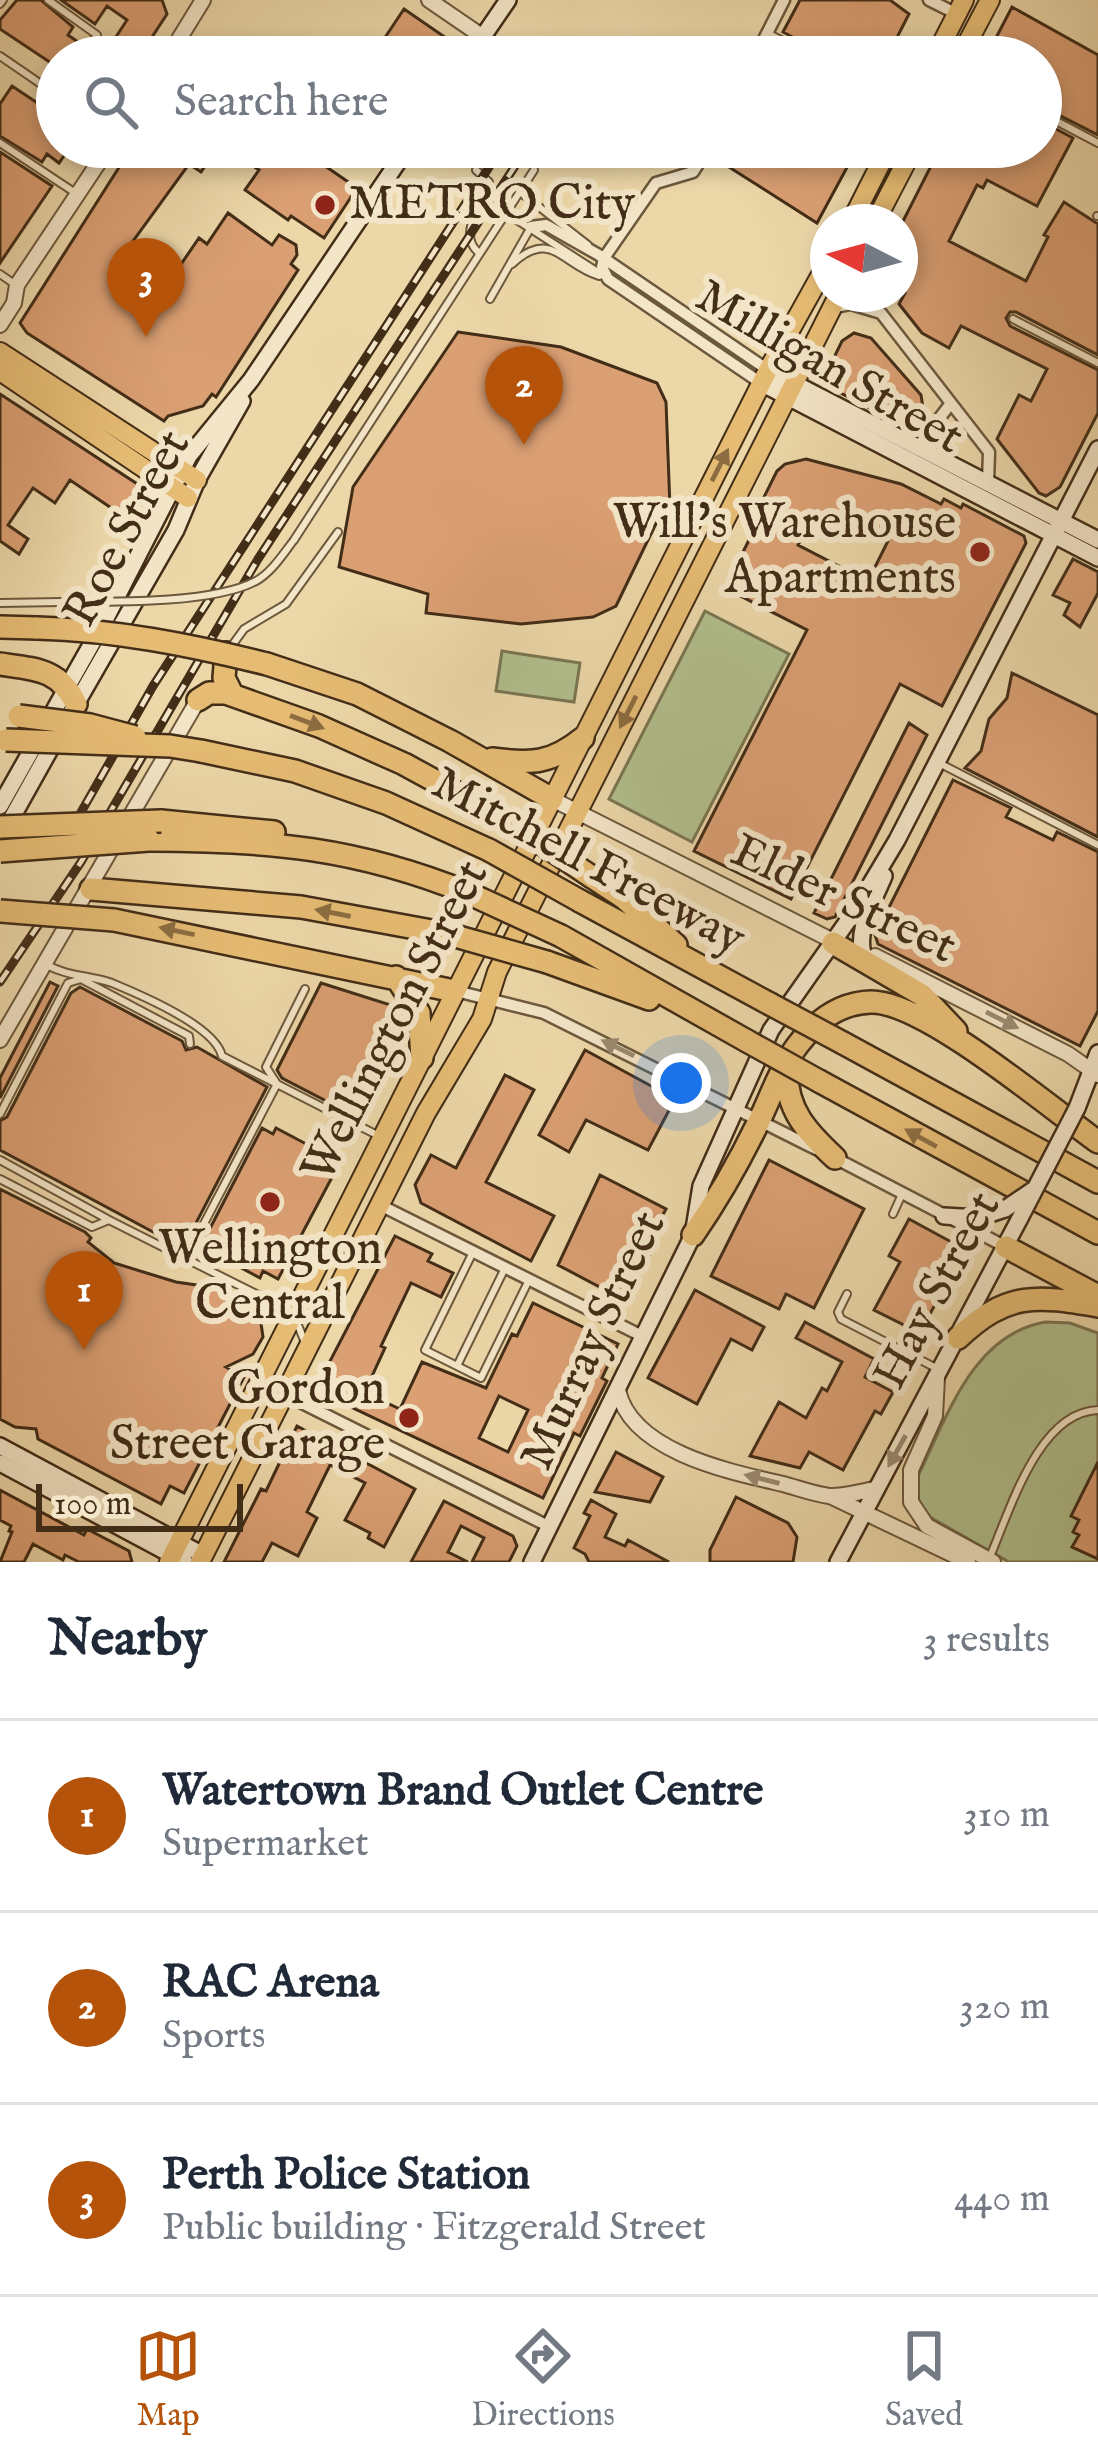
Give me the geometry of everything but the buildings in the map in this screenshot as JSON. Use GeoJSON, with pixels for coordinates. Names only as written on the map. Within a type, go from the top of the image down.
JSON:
{"type":"FeatureCollection","features":[{"type":"Feature","properties":{"kind":"highway"},"geometry":{"type":"LineString","coordinates":[[0,627],[101,631],[267,664],[357,694],[552,800]]}},
{"type":"Feature","properties":{"kind":"highway"},"geometry":{"type":"LineString","coordinates":[[220,662],[232,694]]}},
{"type":"Feature","properties":{"kind":"highway"},"geometry":{"type":"LineString","coordinates":[[0,664],[48,673],[72,695]]}},
{"type":"Feature","properties":{"kind":"highway"},"geometry":{"type":"LineString","coordinates":[[202,693],[232,694],[404,764],[505,819],[624,898],[708,974]]}},
{"type":"Feature","properties":{"kind":"highway"},"geometry":{"type":"LineString","coordinates":[[10,716],[90,724],[170,746]]}},
{"type":"Feature","properties":{"kind":"highway"},"geometry":{"type":"LineString","coordinates":[[479,758],[539,763],[562,755],[583,738]]}},
{"type":"Feature","properties":{"kind":"highway","name":"Mitchell Freeway"},"geometry":{"type":"LineString","coordinates":[[3,740],[201,751],[295,771],[386,802],[489,850],[708,974],[1098,1182]]}},
{"type":"Feature","properties":{"kind":"highway"},"geometry":{"type":"LineString","coordinates":[[0,826],[155,830]]}},
{"type":"Feature","properties":{"kind":"highway","name":"Mitchell Freeway"},"geometry":{"type":"LineString","coordinates":[[0,851],[155,830],[350,853],[413,871],[561,936],[1098,1233]]}},
{"type":"Feature","properties":{"kind":"highway"},"geometry":{"type":"LineString","coordinates":[[91,890],[301,907],[448,934],[547,962],[701,1017]]}},
{"type":"Feature","properties":{"kind":"highway"},"geometry":{"type":"LineString","coordinates":[[0,911],[114,920],[454,991]]}},
{"type":"Feature","properties":{"kind":"highway"},"geometry":{"type":"LineString","coordinates":[[833,943],[866,957],[922,995],[972,1049]]}},
{"type":"Feature","properties":{"kind":"highway"},"geometry":{"type":"LineString","coordinates":[[396,977],[419,1013],[422,1058]]}},
{"type":"Feature","properties":{"kind":"highway"},"geometry":{"type":"LineString","coordinates":[[693,1235],[722,1194],[787,1060],[814,1023],[858,1003],[874,1002],[923,1019],[972,1049],[1098,1142]]}},
{"type":"Feature","properties":{"kind":"highway"},"geometry":{"type":"LineString","coordinates":[[787,1060],[786,1084],[796,1116],[835,1158]]}},
{"type":"Feature","properties":{"kind":"highway"},"geometry":{"type":"LineString","coordinates":[[1006,1247],[1098,1296]]}},
{"type":"Feature","properties":{"kind":"highway"},"geometry":{"type":"LineString","coordinates":[[958,1339],[986,1314],[1019,1298],[1098,1306]]}},
{"type":"Feature","properties":{"kind":"main road"},"geometry":{"type":"LineString","coordinates":[[484,36],[508,0]]}},
{"type":"Feature","properties":{"kind":"main road"},"geometry":{"type":"LineString","coordinates":[[971,36],[990,0]]}},
{"type":"Feature","properties":{"kind":"main road"},"geometry":{"type":"LineString","coordinates":[[946,36],[960,7]]}},
{"type":"Feature","properties":{"kind":"main road","name":"Roe Street"},"geometry":{"type":"LineString","coordinates":[[0,839],[184,484],[394,168]]}},
{"type":"Feature","properties":{"kind":"main road"},"geometry":{"type":"LineString","coordinates":[[860,204],[878,168]]}},
{"type":"Feature","properties":{"kind":"main road"},"geometry":{"type":"LineString","coordinates":[[884,204],[903,168]]}},
{"type":"Feature","properties":{"kind":"main road","name":"Wellington Street"},"geometry":{"type":"LineString","coordinates":[[184,1557],[293,1313],[810,295]]}},
{"type":"Feature","properties":{"kind":"main road","name":"Wellington Street"},"geometry":{"type":"LineString","coordinates":[[184,1557],[284,1394],[426,1113],[457,1066],[508,951],[830,312]]}},
{"type":"Feature","properties":{"kind":"main road"},"geometry":{"type":"LineString","coordinates":[[0,352],[184,484]]}},
{"type":"Feature","properties":{"kind":"main road"},"geometry":{"type":"LineString","coordinates":[[0,371],[184,484]]}},
{"type":"Feature","properties":{"kind":"main road","name":"Milligan Street"},"geometry":{"type":"LineString","coordinates":[[765,376],[1057,529],[1098,540]]}},
{"type":"Feature","properties":{"kind":"main road","name":"Milligan Street"},"geometry":{"type":"LineString","coordinates":[[790,392],[989,486],[1098,558]]}},
{"type":"Feature","properties":{"kind":"main road","name":"Murray Street"},"geometry":{"type":"LineString","coordinates":[[532,1562],[693,1235],[701,1186],[771,1030],[898,840],[1098,449]]}},
{"type":"Feature","properties":{"kind":"main road","name":"Roe Street"},"geometry":{"type":"LineString","coordinates":[[0,806],[72,695]]}},
{"type":"Feature","properties":{"kind":"main road","name":"Murray Street"},"geometry":{"type":"LineString","coordinates":[[866,957],[863,929],[898,840]]}},
{"type":"Feature","properties":{"kind":"main road","name":"Hay Street"},"geometry":{"type":"LineString","coordinates":[[838,1562],[1006,1247],[1013,1214],[1036,1189],[1094,1072],[1098,1053]]}},
{"type":"Feature","properties":{"kind":"main road"},"geometry":{"type":"LineString","coordinates":[[382,1137],[426,1113]]}},
{"type":"Feature","properties":{"kind":"main road"},"geometry":{"type":"LineString","coordinates":[[944,1216],[1013,1214]]}},
{"type":"Feature","properties":{"kind":"main road"},"geometry":{"type":"LineString","coordinates":[[0,1446],[184,1557]]}},
{"type":"Feature","properties":{"kind":"main road"},"geometry":{"type":"LineString","coordinates":[[0,1463],[184,1557]]}},
{"type":"Feature","properties":{"kind":"street"},"geometry":{"type":"LineString","coordinates":[[181,36],[203,0]]}},
{"type":"Feature","properties":{"kind":"street"},"geometry":{"type":"LineString","coordinates":[[429,0],[482,36]]}},
{"type":"Feature","properties":{"kind":"street"},"geometry":{"type":"LineString","coordinates":[[766,36],[784,0]]}},
{"type":"Feature","properties":{"kind":"street"},"geometry":{"type":"LineString","coordinates":[[929,0],[960,7]]}},
{"type":"Feature","properties":{"kind":"street"},"geometry":{"type":"LineString","coordinates":[[0,325],[14,302],[11,288],[95,168]]}},
{"type":"Feature","properties":{"kind":"street"},"geometry":{"type":"LineString","coordinates":[[608,279],[602,257],[656,183],[696,168]]}},
{"type":"Feature","properties":{"kind":"street","name":"Milligan Street"},"geometry":{"type":"LineString","coordinates":[[531,227],[547,226],[602,257],[765,376]]}},
{"type":"Feature","properties":{"kind":"street","name":"Milligan Street"},"geometry":{"type":"LineString","coordinates":[[608,279],[765,376]]}},
{"type":"Feature","properties":{"kind":"street"},"geometry":{"type":"LineString","coordinates":[[878,312],[989,452],[989,486]]}},
{"type":"Feature","properties":{"kind":"street","name":"Milligan Street"},"geometry":{"type":"LineString","coordinates":[[916,448],[951,403]]}},
{"type":"Feature","properties":{"kind":"street"},"geometry":{"type":"LineString","coordinates":[[0,1040],[202,693]]}},
{"type":"Feature","properties":{"kind":"street","name":"Elder Street"},"geometry":{"type":"LineString","coordinates":[[552,800],[833,943]]}},
{"type":"Feature","properties":{"kind":"street","name":"Elder Street"},"geometry":{"type":"LineString","coordinates":[[866,957],[1068,1054],[1094,1072]]}},
{"type":"Feature","properties":{"kind":"street"},"geometry":{"type":"LineString","coordinates":[[454,991],[544,1013],[1006,1247]]}},
{"type":"Feature","properties":{"kind":"street"},"geometry":{"type":"LineString","coordinates":[[380,1205],[644,1337]]}},
{"type":"Feature","properties":{"kind":"street"},"geometry":{"type":"LineString","coordinates":[[939,1374],[935,1416],[911,1470],[911,1502],[927,1526],[989,1561]]}},
{"type":"Feature","properties":{"kind":"street"},"geometry":{"type":"LineString","coordinates":[[618,1390],[622,1406],[635,1422],[686,1456],[831,1496],[968,1562]]}},
{"type":"Feature","properties":{"kind":"street"},"geometry":{"type":"LineString","coordinates":[[284,1394],[550,1527]]}},
{"type":"Feature","properties":{"kind":"street"},"geometry":{"type":"LineString","coordinates":[[831,1496],[876,1489]]}},
{"type":"Feature","properties":{"kind":"lane"},"geometry":{"type":"LineString","coordinates":[[48,0],[96,36]]}},
{"type":"Feature","properties":{"kind":"lane"},"geometry":{"type":"LineString","coordinates":[[767,33],[773,36]]}},
{"type":"Feature","properties":{"kind":"lane"},"geometry":{"type":"LineString","coordinates":[[0,56],[36,80]]}},
{"type":"Feature","properties":{"kind":"lane"},"geometry":{"type":"LineString","coordinates":[[1062,124],[1098,143]]}},
{"type":"Feature","properties":{"kind":"lane"},"geometry":{"type":"LineString","coordinates":[[0,143],[36,167]]}},
{"type":"Feature","properties":{"kind":"lane"},"geometry":{"type":"LineString","coordinates":[[37,168],[77,195]]}},
{"type":"Feature","properties":{"kind":"lane"},"geometry":{"type":"LineString","coordinates":[[476,170],[489,182],[468,232],[470,245],[480,254]]}},
{"type":"Feature","properties":{"kind":"lane"},"geometry":{"type":"LineString","coordinates":[[0,603],[161,599],[224,591],[256,581],[276,565],[535,170]]}},
{"type":"Feature","properties":{"kind":"lane"},"geometry":{"type":"LineString","coordinates":[[520,192],[602,257]]}},
{"type":"Feature","properties":{"kind":"lane","name":"Milligan Street"},"geometry":{"type":"LineString","coordinates":[[506,213],[608,279]]}},
{"type":"Feature","properties":{"kind":"lane"},"geometry":{"type":"LineString","coordinates":[[490,299],[531,227]]}},
{"type":"Feature","properties":{"kind":"lane"},"geometry":{"type":"LineString","coordinates":[[512,264],[533,248],[544,247],[608,279]]}},
{"type":"Feature","properties":{"kind":"lane"},"geometry":{"type":"LineString","coordinates":[[0,274],[11,288]]}},
{"type":"Feature","properties":{"kind":"lane"},"geometry":{"type":"LineString","coordinates":[[1012,319],[1098,363]]}},
{"type":"Feature","properties":{"kind":"lane"},"geometry":{"type":"LineString","coordinates":[[220,662],[244,629],[286,604],[338,532]]}},
{"type":"Feature","properties":{"kind":"lane"},"geometry":{"type":"LineString","coordinates":[[938,762],[1098,844]]}},
{"type":"Feature","properties":{"kind":"lane"},"geometry":{"type":"LineString","coordinates":[[44,964],[73,977],[110,983],[202,1028],[218,1042],[222,1056],[382,1137]]}},
{"type":"Feature","properties":{"kind":"lane"},"geometry":{"type":"LineString","coordinates":[[0,1114],[73,979],[81,979],[189,1040]]}},
{"type":"Feature","properties":{"kind":"lane"},"geometry":{"type":"LineString","coordinates":[[277,1084],[266,1067],[305,989]]}},
{"type":"Feature","properties":{"kind":"lane"},"geometry":{"type":"LineString","coordinates":[[186,1258],[277,1084]]}},
{"type":"Feature","properties":{"kind":"lane"},"geometry":{"type":"LineString","coordinates":[[0,1160],[293,1313],[304,1332],[304,1355]]}},
{"type":"Feature","properties":{"kind":"lane"},"geometry":{"type":"LineString","coordinates":[[0,1179],[92,1227],[109,1220]]}},
{"type":"Feature","properties":{"kind":"lane"},"geometry":{"type":"LineString","coordinates":[[893,1214],[902,1194]]}},
{"type":"Feature","properties":{"kind":"lane"},"geometry":{"type":"LineString","coordinates":[[472,1252],[425,1350],[481,1378],[530,1280]]}},
{"type":"Feature","properties":{"kind":"lane"},"geometry":{"type":"LineString","coordinates":[[457,1366],[506,1268]]}},
{"type":"Feature","properties":{"kind":"lane"},"geometry":{"type":"LineString","coordinates":[[293,1313],[322,1304],[334,1294]]}},
{"type":"Feature","properties":{"kind":"lane"},"geometry":{"type":"LineString","coordinates":[[847,1294],[838,1312],[841,1319],[939,1374]]}},
{"type":"Feature","properties":{"kind":"lane"},"geometry":{"type":"LineString","coordinates":[[989,1561],[1040,1448],[1056,1427],[1075,1414],[1098,1410]]}},
{"type":"Feature","properties":{"kind":"green space"},"geometry":{"type":"Polygon","coordinates":[[[705,611],[789,654],[692,842],[609,799],[705,611]]]}},
{"type":"Feature","properties":{"kind":"green space"},"geometry":{"type":"Polygon","coordinates":[[[502,651],[580,663],[574,702],[496,691],[502,651]]]}},
{"type":"Feature","properties":{"kind":"green space"},"geometry":{"type":"Polygon","coordinates":[[[1046,1322],[1070,1323],[1098,1333],[1098,1562],[1009,1562],[919,1511],[914,1484],[963,1385],[998,1344],[1046,1322]]]}},
{"type":"Feature","properties":{"kind":"railway"},"geometry":{"type":"LineString","coordinates":[[72,828],[153,686],[488,168]]}},
{"type":"Feature","properties":{"kind":"railway"},"geometry":{"type":"LineString","coordinates":[[0,982],[81,862],[258,559],[514,168]]}},
{"type":"Feature","properties":{"kind":"place","name":"METRO City"},"geometry":{"type":"Point","coordinates":[325,205]}},
{"type":"Feature","properties":{"kind":"place","name":"Perth Police Station"},"geometry":{"type":"Point","coordinates":[146,337]}},
{"type":"Feature","properties":{"kind":"place","name":"RAC Arena"},"geometry":{"type":"Point","coordinates":[524,445]}},
{"type":"Feature","properties":{"kind":"place","name":"Will's Warehouse Apartments"},"geometry":{"type":"Point","coordinates":[980,552]}},
{"type":"Feature","properties":{"kind":"place","name":"Wellington Central"},"geometry":{"type":"Point","coordinates":[270,1202]}},
{"type":"Feature","properties":{"kind":"place","name":"Watertown Brand Outlet Centre"},"geometry":{"type":"Point","coordinates":[84,1350]}},
{"type":"Feature","properties":{"kind":"place","name":"Gordon Street Garage"},"geometry":{"type":"Point","coordinates":[409,1418]}}]}
